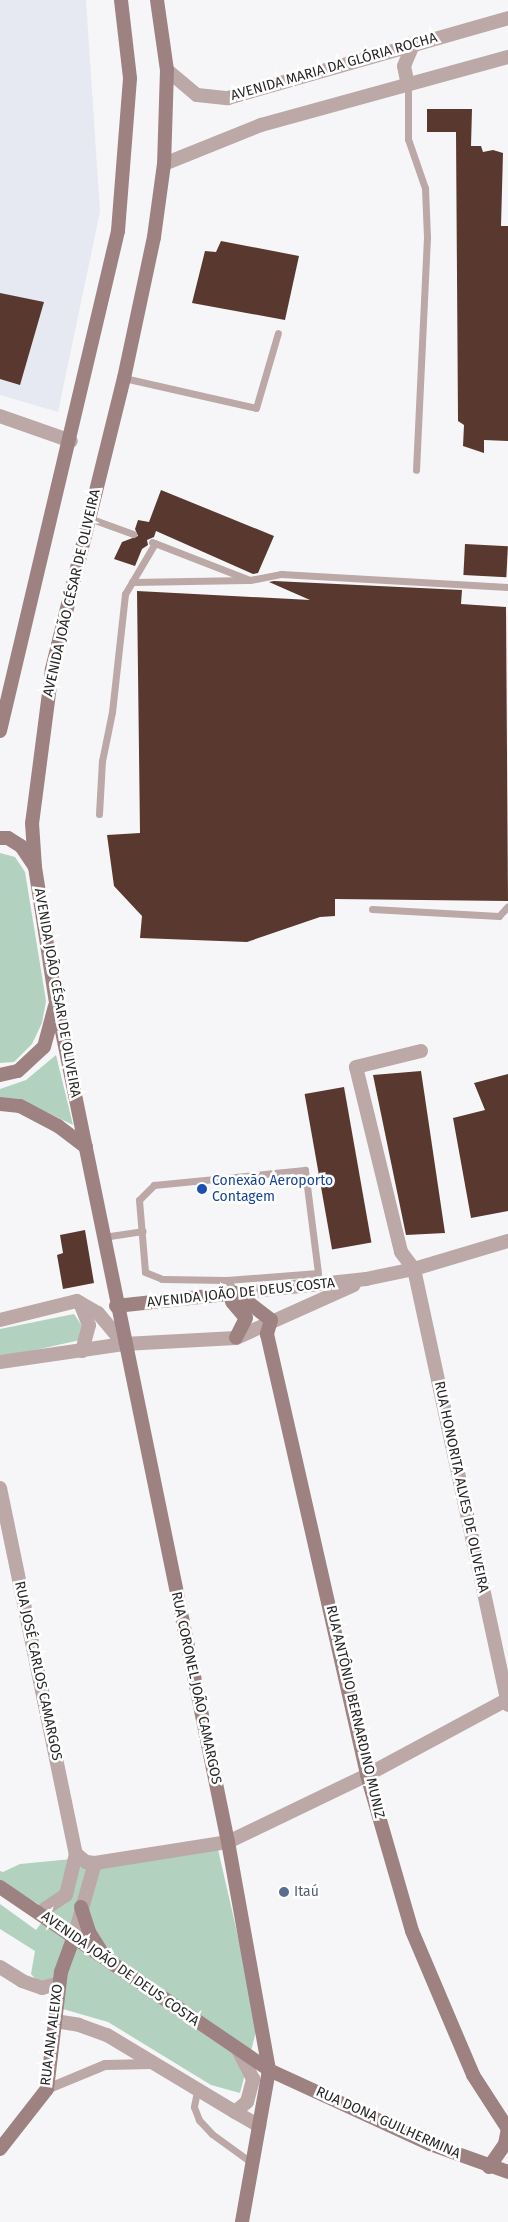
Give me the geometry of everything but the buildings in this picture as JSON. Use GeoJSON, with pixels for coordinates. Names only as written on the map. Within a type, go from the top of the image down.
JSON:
{"type":"FeatureCollection","features":[{"type":"Feature","properties":{"kind":"main road"},"geometry":{"type":"LineString","coordinates":[[0,731],[71,441],[118,230],[130,78],[121,0]]}},
{"type":"Feature","properties":{"kind":"main road","name":"AVENIDA JOÃO CÉSAR DE OLIVEIRA"},"geometry":{"type":"LineString","coordinates":[[116,1306],[86,1146],[56,1002],[35,867],[32,823],[41,740],[52,670],[124,378],[154,237],[164,164],[167,70],[157,0]]}},
{"type":"Feature","properties":{"kind":"main road"},"geometry":{"type":"LineString","coordinates":[[0,838],[8,838],[22,846],[35,867]]}},
{"type":"Feature","properties":{"kind":"main road"},"geometry":{"type":"LineString","coordinates":[[0,1075],[18,1072],[44,1047],[56,1002]]}},
{"type":"Feature","properties":{"kind":"main road"},"geometry":{"type":"LineString","coordinates":[[0,1104],[20,1106],[58,1126],[86,1146]]}},
{"type":"Feature","properties":{"kind":"main road"},"geometry":{"type":"LineString","coordinates":[[236,1293],[271,1320]]}},
{"type":"Feature","properties":{"kind":"main road","name":"AVENIDA JOÃO DE DEUS COSTA"},"geometry":{"type":"LineString","coordinates":[[116,1306],[236,1293]]}},
{"type":"Feature","properties":{"kind":"main road"},"geometry":{"type":"LineString","coordinates":[[211,1295],[235,1304],[242,1310],[246,1318],[236,1338]]}},
{"type":"Feature","properties":{"kind":"main road","name":"RUA CORONEL JOÃO CAMARGOS"},"geometry":{"type":"LineString","coordinates":[[116,1306],[228,1842],[269,2070]]}},
{"type":"Feature","properties":{"kind":"main road","name":"RUA ANTÔNIO BERNARDINO MUNIZ"},"geometry":{"type":"LineString","coordinates":[[271,1320],[267,1334],[367,1775],[412,1931],[473,2075],[508,2129]]}},
{"type":"Feature","properties":{"kind":"main road","name":"AVENIDA JOÃO DE DEUS COSTA"},"geometry":{"type":"LineString","coordinates":[[0,1887],[104,1956],[239,2052],[269,2070]]}},
{"type":"Feature","properties":{"kind":"main road"},"geometry":{"type":"LineString","coordinates":[[81,1907],[89,1932],[104,1956]]}},
{"type":"Feature","properties":{"kind":"main road","name":"RUA ANA ALEIXO"},"geometry":{"type":"LineString","coordinates":[[0,2149],[47,2089],[59,1983],[74,1937]]}},
{"type":"Feature","properties":{"kind":"main road"},"geometry":{"type":"LineString","coordinates":[[242,2222],[269,2070]]}},
{"type":"Feature","properties":{"kind":"main road","name":"RUA DONA GUILHERMINA"},"geometry":{"type":"LineString","coordinates":[[269,2070],[489,2167],[508,2172]]}},
{"type":"Feature","properties":{"kind":"main road"},"geometry":{"type":"LineString","coordinates":[[489,2167],[505,2144],[508,2129]]}},
{"type":"Feature","properties":{"kind":"street","name":"AVENIDA MARIA DA GLÓRIA ROCHA"},"geometry":{"type":"LineString","coordinates":[[167,70],[197,95],[228,98],[508,18]]}},
{"type":"Feature","properties":{"kind":"street"},"geometry":{"type":"LineString","coordinates":[[408,85],[404,66],[413,45]]}},
{"type":"Feature","properties":{"kind":"street"},"geometry":{"type":"LineString","coordinates":[[164,164],[261,125],[508,58]]}},
{"type":"Feature","properties":{"kind":"street"},"geometry":{"type":"LineString","coordinates":[[0,416],[71,441]]}},
{"type":"Feature","properties":{"kind":"street"},"geometry":{"type":"LineString","coordinates":[[414,1269],[401,1252],[356,1066],[421,1051]]}},
{"type":"Feature","properties":{"kind":"street","name":"AVENIDA JOÃO DE DEUS COSTA"},"geometry":{"type":"LineString","coordinates":[[236,1293],[366,1279],[414,1269],[508,1241]]}},
{"type":"Feature","properties":{"kind":"street","name":"RUA HONORITA ALVES DE OLIVEIRA"},"geometry":{"type":"LineString","coordinates":[[414,1269],[508,1701]]}},
{"type":"Feature","properties":{"kind":"street","name":"AVENIDA JOÃO DE DEUS COSTA"},"geometry":{"type":"LineString","coordinates":[[0,1362],[124,1344],[236,1338],[271,1320],[366,1279]]}},
{"type":"Feature","properties":{"kind":"street"},"geometry":{"type":"LineString","coordinates":[[0,1320],[80,1303],[98,1313],[124,1344]]}},
{"type":"Feature","properties":{"kind":"street"},"geometry":{"type":"LineString","coordinates":[[80,1303],[88,1326],[82,1351]]}},
{"type":"Feature","properties":{"kind":"street","name":"RUA JOSÉ CARLOS CAMARGOS"},"geometry":{"type":"LineString","coordinates":[[0,1488],[76,1854],[66,1895],[39,1914]]}},
{"type":"Feature","properties":{"kind":"street"},"geometry":{"type":"LineString","coordinates":[[76,1854],[81,1859],[95,1863],[228,1842],[367,1775],[508,1701]]}},
{"type":"Feature","properties":{"kind":"street"},"geometry":{"type":"LineString","coordinates":[[74,1937],[95,1863]]}},
{"type":"Feature","properties":{"kind":"street"},"geometry":{"type":"LineString","coordinates":[[0,1967],[22,1981],[42,1988],[59,1983]]}},
{"type":"Feature","properties":{"kind":"street"},"geometry":{"type":"LineString","coordinates":[[55,2021],[79,2025],[107,2035],[197,2091],[259,2126]]}},
{"type":"Feature","properties":{"kind":"street","name":"AVENIDA JOÃO DE DEUS COSTA"},"geometry":{"type":"LineString","coordinates":[[235,2112],[247,2102],[253,2079],[239,2052]]}},
{"type":"Feature","properties":{"kind":"street"},"geometry":{"type":"LineString","coordinates":[[47,2089],[105,2065],[143,2062],[156,2065]]}},
{"type":"Feature","properties":{"kind":"lane"},"geometry":{"type":"LineString","coordinates":[[408,85],[408,139],[425,188],[427,237],[416,470]]}},
{"type":"Feature","properties":{"kind":"lane"},"geometry":{"type":"LineString","coordinates":[[124,378],[256,408],[278,333]]}},
{"type":"Feature","properties":{"kind":"lane"},"geometry":{"type":"LineString","coordinates":[[89,518],[133,534]]}},
{"type":"Feature","properties":{"kind":"lane"},"geometry":{"type":"LineString","coordinates":[[99,814],[102,761],[112,712],[125,594],[154,542],[250,580]]}},
{"type":"Feature","properties":{"kind":"lane"},"geometry":{"type":"LineString","coordinates":[[132,582],[250,580],[282,574],[508,587]]}},
{"type":"Feature","properties":{"kind":"lane"},"geometry":{"type":"LineString","coordinates":[[372,909],[499,916],[508,906]]}},
{"type":"Feature","properties":{"kind":"lane"},"geometry":{"type":"LineString","coordinates":[[305,1170],[318,1273],[227,1280],[152,1277],[145,1272],[144,1231],[139,1200],[154,1185],[305,1170]]}},
{"type":"Feature","properties":{"kind":"lane"},"geometry":{"type":"LineString","coordinates":[[103,1237],[144,1231]]}},
{"type":"Feature","properties":{"kind":"lane"},"geometry":{"type":"LineString","coordinates":[[227,1280],[236,1293]]}},
{"type":"Feature","properties":{"kind":"lane"},"geometry":{"type":"LineString","coordinates":[[197,2091],[194,2107],[199,2120],[212,2134],[252,2163]]}},
{"type":"Feature","properties":{"kind":"shaded area"},"geometry":{"type":"Polygon","coordinates":[[[0,0],[86,0],[100,212],[58,412],[0,395],[0,0]]]}},
{"type":"Feature","properties":{"kind":"green space"},"geometry":{"type":"Polygon","coordinates":[[[0,853],[15,857],[25,872],[46,1001],[42,1023],[32,1044],[14,1062],[0,1063],[0,853]]]}},
{"type":"Feature","properties":{"kind":"green space"},"geometry":{"type":"Polygon","coordinates":[[[56,1055],[73,1125],[24,1101],[0,1097],[0,1089],[26,1080],[56,1055]]]}},
{"type":"Feature","properties":{"kind":"green space"},"geometry":{"type":"Polygon","coordinates":[[[74,1314],[82,1326],[80,1340],[0,1358],[0,1329],[74,1314]]]}},
{"type":"Feature","properties":{"kind":"green space"},"geometry":{"type":"Polygon","coordinates":[[[217,1845],[258,2024],[240,2093],[211,2085],[108,2022],[63,2009],[31,1974],[35,1951],[0,1929],[0,1904],[36,1930],[50,1911],[0,1881],[0,1871],[3,1872],[20,1864],[217,1845]]]}},
{"type":"Feature","properties":{"kind":"place","name":"Conexão Aeroporto Contagem"},"geometry":{"type":"Point","coordinates":[202,1189]}},
{"type":"Feature","properties":{"kind":"place","name":"Itaú"},"geometry":{"type":"Point","coordinates":[284,1892]}}]}
